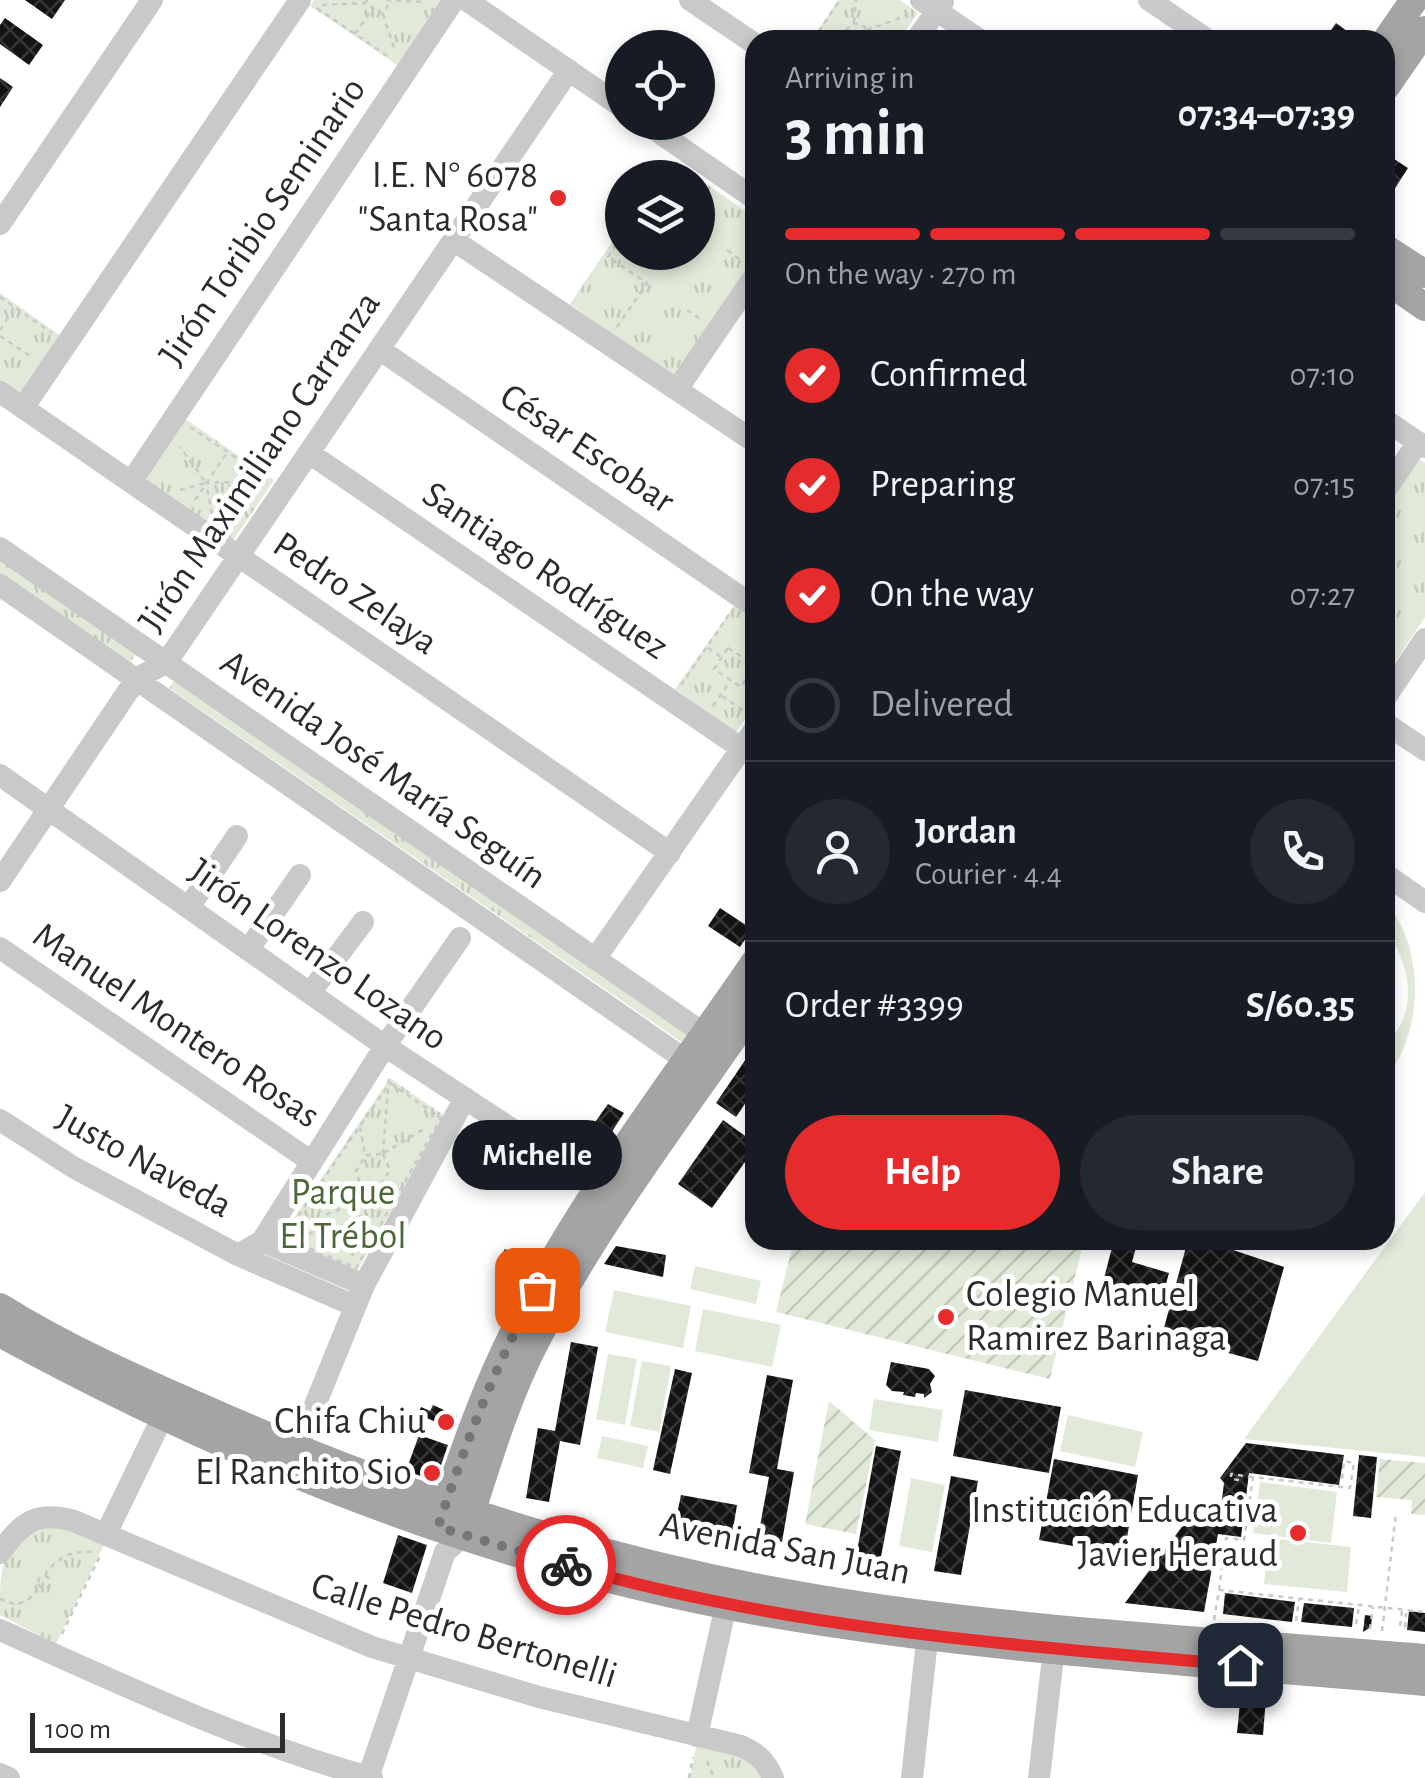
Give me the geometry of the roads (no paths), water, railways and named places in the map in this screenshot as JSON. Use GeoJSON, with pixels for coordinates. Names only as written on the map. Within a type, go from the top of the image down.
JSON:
{"type":"FeatureCollection","features":[{"type":"Feature","properties":{"kind":"main road"},"geometry":{"type":"LineString","coordinates":[[1393,30],[1414,0]]}},
{"type":"Feature","properties":{"kind":"main road"},"geometry":{"type":"LineString","coordinates":[[1395,74],[1425,30]]}},
{"type":"Feature","properties":{"kind":"main road"},"geometry":{"type":"LineString","coordinates":[[1395,254],[1425,274]]}},
{"type":"Feature","properties":{"kind":"main road"},"geometry":{"type":"LineString","coordinates":[[1395,286],[1425,307]]}},
{"type":"Feature","properties":{"kind":"main road"},"geometry":{"type":"LineString","coordinates":[[453,1526],[536,1339],[716,1041],[745,982]]}},
{"type":"Feature","properties":{"kind":"main road"},"geometry":{"type":"LineString","coordinates":[[716,1041],[745,1015]]}},
{"type":"Feature","properties":{"kind":"main road"},"geometry":{"type":"LineString","coordinates":[[453,1526],[479,1411],[516,1329],[600,1186],[697,1068]]}},
{"type":"Feature","properties":{"kind":"main road","name":"Avenida San Juan"},"geometry":{"type":"LineString","coordinates":[[0,1307],[292,1461]]}},
{"type":"Feature","properties":{"kind":"main road","name":"Avenida San Juan"},"geometry":{"type":"LineString","coordinates":[[0,1333],[162,1416],[292,1461],[453,1526],[594,1573],[726,1604],[814,1621],[1425,1658]]}},
{"type":"Feature","properties":{"kind":"main road","name":"Avenida San Juan"},"geometry":{"type":"LineString","coordinates":[[453,1526],[600,1551],[732,1583],[1054,1648],[1425,1682]]}},
{"type":"Feature","properties":{"kind":"street"},"geometry":{"type":"LineString","coordinates":[[0,224],[152,0]]}},
{"type":"Feature","properties":{"kind":"street"},"geometry":{"type":"LineString","coordinates":[[24,408],[300,0]]}},
{"type":"Feature","properties":{"kind":"street","name":"Jirón Toribio Seminario"},"geometry":{"type":"LineString","coordinates":[[131,482],[454,0]]}},
{"type":"Feature","properties":{"kind":"street"},"geometry":{"type":"LineString","coordinates":[[466,0],[605,96]]}},
{"type":"Feature","properties":{"kind":"street"},"geometry":{"type":"LineString","coordinates":[[690,0],[745,37]]}},
{"type":"Feature","properties":{"kind":"street"},"geometry":{"type":"LineString","coordinates":[[1149,0],[1193,30]]}},
{"type":"Feature","properties":{"kind":"street"},"geometry":{"type":"LineString","coordinates":[[912,30],[924,6],[964,30]]}},
{"type":"Feature","properties":{"kind":"street","name":"Jirón Maximiliano Carranza"},"geometry":{"type":"LineString","coordinates":[[0,881],[137,678],[166,662],[568,70]]}},
{"type":"Feature","properties":{"kind":"street"},"geometry":{"type":"LineString","coordinates":[[670,140],[745,191]]}},
{"type":"Feature","properties":{"kind":"street"},"geometry":{"type":"LineString","coordinates":[[453,240],[745,435]]}},
{"type":"Feature","properties":{"kind":"street"},"geometry":{"type":"LineString","coordinates":[[678,388],[745,277]]}},
{"type":"Feature","properties":{"kind":"street","name":"César Escobar"},"geometry":{"type":"LineString","coordinates":[[379,349],[744,608]]}},
{"type":"Feature","properties":{"kind":"street","name":"Pedro Zelaya"},"geometry":{"type":"LineString","coordinates":[[0,392],[670,853]]}},
{"type":"Feature","properties":{"kind":"street"},"geometry":{"type":"LineString","coordinates":[[1395,426],[1422,444],[1395,478]]}},
{"type":"Feature","properties":{"kind":"street","name":"Santiago Rodríguez"},"geometry":{"type":"LineString","coordinates":[[309,453],[745,729]]}},
{"type":"Feature","properties":{"kind":"street","name":"Avenida José María Seguín"},"geometry":{"type":"LineString","coordinates":[[0,548],[716,1041]]}},
{"type":"Feature","properties":{"kind":"street","name":"Avenida José María Seguín"},"geometry":{"type":"LineString","coordinates":[[0,586],[697,1068]]}},
{"type":"Feature","properties":{"kind":"street"},"geometry":{"type":"LineString","coordinates":[[1395,683],[1425,639]]}},
{"type":"Feature","properties":{"kind":"street"},"geometry":{"type":"LineString","coordinates":[[1395,730],[1425,750]]}},
{"type":"Feature","properties":{"kind":"street"},"geometry":{"type":"LineString","coordinates":[[595,960],[670,853],[745,733]]}},
{"type":"Feature","properties":{"kind":"street","name":"Jirón Lorenzo Lozano"},"geometry":{"type":"LineString","coordinates":[[0,775],[385,1046],[600,1186]]}},
{"type":"Feature","properties":{"kind":"street"},"geometry":{"type":"LineString","coordinates":[[188,908],[237,836]]}},
{"type":"Feature","properties":{"kind":"street"},"geometry":{"type":"LineString","coordinates":[[248,950],[300,875]]}},
{"type":"Feature","properties":{"kind":"street"},"geometry":{"type":"LineString","coordinates":[[1395,881],[1425,902]]}},
{"type":"Feature","properties":{"kind":"street"},"geometry":{"type":"LineString","coordinates":[[310,994],[363,922]]}},
{"type":"Feature","properties":{"kind":"street"},"geometry":{"type":"LineString","coordinates":[[272,1239],[312,1162],[385,1046],[460,938]]}},
{"type":"Feature","properties":{"kind":"street","name":"Manuel Montero Rosas"},"geometry":{"type":"LineString","coordinates":[[0,948],[312,1162]]}},
{"type":"Feature","properties":{"kind":"street"},"geometry":{"type":"LineString","coordinates":[[292,1461],[358,1286],[465,1098]]}},
{"type":"Feature","properties":{"kind":"street","name":"Justo Naveda"},"geometry":{"type":"LineString","coordinates":[[0,1120],[89,1176],[238,1255],[272,1239],[358,1286]]}},
{"type":"Feature","properties":{"kind":"street"},"geometry":{"type":"LineString","coordinates":[[238,1255],[358,1286]]}},
{"type":"Feature","properties":{"kind":"street"},"geometry":{"type":"LineString","coordinates":[[105,1541],[162,1416]]}},
{"type":"Feature","properties":{"kind":"street","name":"Calle Pedro Bertonelli"},"geometry":{"type":"LineString","coordinates":[[0,1553],[17,1530],[33,1520],[45,1517],[74,1521],[105,1541],[410,1659],[539,1697],[741,1746],[768,1765],[772,1778]]}},
{"type":"Feature","properties":{"kind":"street"},"geometry":{"type":"LineString","coordinates":[[0,1630],[155,1700],[369,1778],[453,1526]]}},
{"type":"Feature","properties":{"kind":"street"},"geometry":{"type":"LineString","coordinates":[[697,1736],[726,1604]]}},
{"type":"Feature","properties":{"kind":"street"},"geometry":{"type":"LineString","coordinates":[[912,1778],[929,1625]]}},
{"type":"Feature","properties":{"kind":"street"},"geometry":{"type":"LineString","coordinates":[[1039,1778],[1054,1648]]}},
{"type":"Feature","properties":{"kind":"street"},"geometry":{"type":"LineString","coordinates":[[0,1774],[9,1778]]}},
{"type":"Feature","properties":{"kind":"place","name":"I.E. N° 6078 \"Santa Rosa\""},"geometry":{"type":"Point","coordinates":[558,198]}},
{"type":"Feature","properties":{"kind":"place","name":"Michelle"},"geometry":{"type":"Point","coordinates":[537,1290]}},
{"type":"Feature","properties":{"kind":"place","name":"Colegio Manuel Ramirez Barinaga"},"geometry":{"type":"Point","coordinates":[946,1317]}},
{"type":"Feature","properties":{"kind":"place","name":"Chifa Chiu"},"geometry":{"type":"Point","coordinates":[446,1422]}},
{"type":"Feature","properties":{"kind":"place","name":"El Ranchito Sio"},"geometry":{"type":"Point","coordinates":[432,1473]}},
{"type":"Feature","properties":{"kind":"place","name":"Institución Educativa Javier Heraud"},"geometry":{"type":"Point","coordinates":[1298,1533]}},
{"type":"Feature","properties":{"kind":"park label","name":"Parque El Trébol"},"geometry":{"type":"Point","coordinates":[343,1215]}}]}
